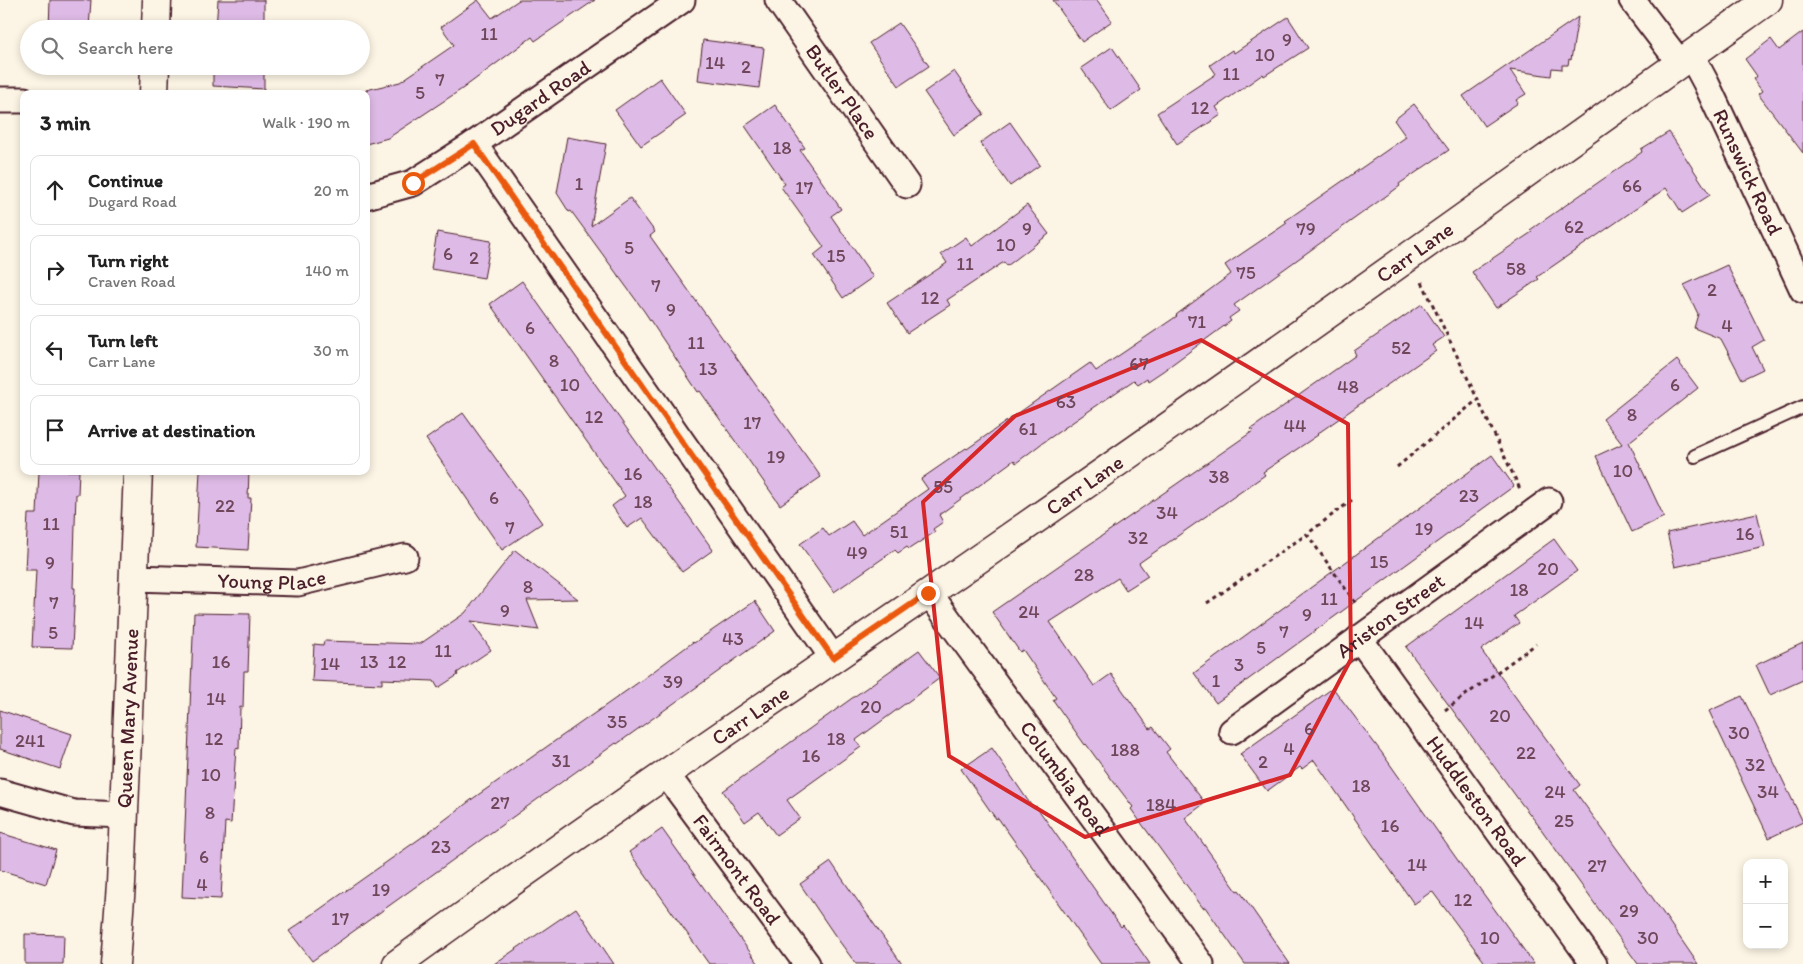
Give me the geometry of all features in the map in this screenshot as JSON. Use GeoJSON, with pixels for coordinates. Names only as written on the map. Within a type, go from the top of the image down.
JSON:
{"type":"FeatureCollection","features":[{"type":"Feature","properties":{"kind":"street"},"geometry":{"type":"LineString","coordinates":[[156,20],[157,0]]}},
{"type":"Feature","properties":{"kind":"street","name":"Dugard Road"},"geometry":{"type":"LineString","coordinates":[[370,195],[413,183],[474,144],[682,0]]}},
{"type":"Feature","properties":{"kind":"street","name":"Butler Place"},"geometry":{"type":"LineString","coordinates":[[778,0],[907,185]]}},
{"type":"Feature","properties":{"kind":"street"},"geometry":{"type":"LineString","coordinates":[[1632,0],[1685,59]]}},
{"type":"Feature","properties":{"kind":"street","name":"Carr Lane"},"geometry":{"type":"LineString","coordinates":[[408,961],[666,774],[1410,256],[1768,0]]}},
{"type":"Feature","properties":{"kind":"street","name":"Runswick Road"},"geometry":{"type":"LineString","coordinates":[[1685,59],[1706,83],[1803,290]]}},
{"type":"Feature","properties":{"kind":"street"},"geometry":{"type":"LineString","coordinates":[[154,90],[155,75]]}},
{"type":"Feature","properties":{"kind":"street"},"geometry":{"type":"LineString","coordinates":[[0,100],[20,100]]}},
{"type":"Feature","properties":{"kind":"street"},"geometry":{"type":"LineString","coordinates":[[474,144],[833,658]]}},
{"type":"Feature","properties":{"kind":"street","name":"Queen Mary Avenue"},"geometry":{"type":"LineString","coordinates":[[115,964],[124,815],[138,475]]}},
{"type":"Feature","properties":{"kind":"street","name":"Ariston Street"},"geometry":{"type":"LineString","coordinates":[[1232,731],[1540,507]]}},
{"type":"Feature","properties":{"kind":"street","name":"Young Place"},"geometry":{"type":"LineString","coordinates":[[134,578],[298,583],[405,557]]}},
{"type":"Feature","properties":{"kind":"street","name":"Columbia Road"},"geometry":{"type":"LineString","coordinates":[[928,593],[1201,964]]}},
{"type":"Feature","properties":{"kind":"street","name":"Huddleston Road"},"geometry":{"type":"LineString","coordinates":[[1366,633],[1422,727],[1594,964]]}},
{"type":"Feature","properties":{"kind":"street","name":"Fairmont Road"},"geometry":{"type":"LineString","coordinates":[[666,774],[807,964]]}},
{"type":"Feature","properties":{"kind":"street"},"geometry":{"type":"LineString","coordinates":[[0,792],[74,813],[124,815]]}},
{"type":"Feature","properties":{"kind":"lane"},"geometry":{"type":"LineString","coordinates":[[1694,456],[1803,407]]}},
{"type":"Feature","properties":{"kind":"path"},"geometry":{"type":"LineString","coordinates":[[1410,256],[1478,400],[1540,507]]}},
{"type":"Feature","properties":{"kind":"path"},"geometry":{"type":"LineString","coordinates":[[1397,467],[1478,400]]}},
{"type":"Feature","properties":{"kind":"path"},"geometry":{"type":"LineString","coordinates":[[1207,603],[1307,534],[1352,500]]}},
{"type":"Feature","properties":{"kind":"path"},"geometry":{"type":"LineString","coordinates":[[1307,534],[1366,633]]}},
{"type":"Feature","properties":{"kind":"path"},"geometry":{"type":"LineString","coordinates":[[1422,727],[1536,644]]}},
{"type":"Feature","properties":{"kind":"highlighted area"},"geometry":{"type":"Polygon","coordinates":[[[1201,340],[1348,424],[1351,659],[1290,775],[1085,837],[949,756],[923,502],[1015,416],[1201,340]]]}},
{"type":"Feature","properties":{"kind":"building"},"geometry":{"type":"Polygon","coordinates":[[[50,0],[91,0],[90,20],[49,20],[50,0]]]}},
{"type":"Feature","properties":{"kind":"building"},"geometry":{"type":"Polygon","coordinates":[[[218,0],[264,0],[264,20],[217,20],[218,0]]]}},
{"type":"Feature","properties":{"kind":"building"},"geometry":{"type":"Polygon","coordinates":[[[478,0],[492,18],[519,0],[595,0],[535,41],[532,37],[462,89],[388,138],[370,143],[370,90],[366,90],[400,82],[454,45],[441,27],[478,0]]]}},
{"type":"Feature","properties":{"kind":"building"},"geometry":{"type":"Polygon","coordinates":[[[1053,0],[1097,0],[1112,21],[1082,42],[1053,0]]]}},
{"type":"Feature","properties":{"kind":"building"},"geometry":{"type":"Polygon","coordinates":[[[1288,17],[1308,48],[1264,76],[1263,74],[1216,107],[1221,115],[1177,144],[1157,113],[1216,74],[1210,65],[1232,50],[1234,53],[1288,17]]]}},
{"type":"Feature","properties":{"kind":"building"},"geometry":{"type":"Polygon","coordinates":[[[1578,17],[1571,60],[1569,59],[1568,65],[1562,65],[1562,69],[1552,68],[1551,76],[1510,70],[1526,94],[1516,100],[1518,103],[1484,126],[1463,96],[1578,17]]]}},
{"type":"Feature","properties":{"kind":"building"},"geometry":{"type":"Polygon","coordinates":[[[899,23],[929,66],[899,86],[869,43],[899,23]]]}},
{"type":"Feature","properties":{"kind":"building"},"geometry":{"type":"Polygon","coordinates":[[[1803,32],[1803,153],[1758,94],[1762,91],[1753,79],[1757,76],[1745,59],[1771,39],[1779,50],[1803,32]]]}},
{"type":"Feature","properties":{"kind":"building"},"geometry":{"type":"Polygon","coordinates":[[[703,40],[764,48],[759,88],[698,80],[703,40]]]}},
{"type":"Feature","properties":{"kind":"building"},"geometry":{"type":"Polygon","coordinates":[[[1112,47],[1141,90],[1111,111],[1081,68],[1112,47]]]}},
{"type":"Feature","properties":{"kind":"building"},"geometry":{"type":"Polygon","coordinates":[[[954,71],[984,114],[954,135],[924,92],[954,71]]]}},
{"type":"Feature","properties":{"kind":"building"},"geometry":{"type":"Polygon","coordinates":[[[213,75],[264,75],[264,89],[213,86],[213,75]]]}},
{"type":"Feature","properties":{"kind":"building"},"geometry":{"type":"Polygon","coordinates":[[[660,78],[686,115],[641,146],[615,110],[660,78]]]}},
{"type":"Feature","properties":{"kind":"building"},"geometry":{"type":"Polygon","coordinates":[[[1414,104],[1449,150],[1399,184],[1400,186],[1234,305],[1239,311],[1229,318],[1231,321],[1163,371],[1148,381],[1147,378],[1138,384],[1134,380],[1016,463],[1014,460],[939,515],[943,522],[933,529],[935,532],[909,549],[907,547],[898,553],[895,550],[834,592],[800,544],[823,528],[829,536],[852,521],[862,535],[928,489],[921,479],[1090,363],[1096,371],[1177,316],[1231,274],[1225,265],[1287,223],[1285,221],[1406,137],[1394,120],[1414,104]]]}},
{"type":"Feature","properties":{"kind":"building"},"geometry":{"type":"Polygon","coordinates":[[[775,105],[805,148],[800,150],[841,209],[831,216],[873,277],[843,298],[814,255],[824,247],[781,187],[785,184],[745,126],[775,105]]]}},
{"type":"Feature","properties":{"kind":"building"},"geometry":{"type":"Polygon","coordinates":[[[1010,122],[1040,165],[1010,186],[980,143],[1010,122]]]}},
{"type":"Feature","properties":{"kind":"building"},"geometry":{"type":"Polygon","coordinates":[[[1669,132],[1710,195],[1682,213],[1666,188],[1537,277],[1539,279],[1496,308],[1472,272],[1532,232],[1530,230],[1642,152],[1641,149],[1669,132]]]}},
{"type":"Feature","properties":{"kind":"building"},"geometry":{"type":"Polygon","coordinates":[[[567,137],[606,144],[591,226],[630,198],[655,232],[650,236],[821,477],[780,505],[700,391],[698,392],[644,311],[571,211],[569,212],[557,193],[567,137]]]}},
{"type":"Feature","properties":{"kind":"building"},"geometry":{"type":"Polygon","coordinates":[[[1027,205],[1049,234],[1007,266],[1004,262],[947,300],[950,305],[907,333],[887,303],[947,263],[941,254],[966,237],[972,246],[1027,205]]]}},
{"type":"Feature","properties":{"kind":"building"},"geometry":{"type":"Polygon","coordinates":[[[437,232],[491,241],[484,278],[431,269],[437,232]]]}},
{"type":"Feature","properties":{"kind":"building"},"geometry":{"type":"Polygon","coordinates":[[[1727,265],[1764,340],[1752,347],[1763,369],[1742,379],[1721,339],[1694,328],[1698,314],[1684,285],[1727,265]]]}},
{"type":"Feature","properties":{"kind":"building"},"geometry":{"type":"Polygon","coordinates":[[[522,281],[713,550],[682,572],[642,518],[627,528],[612,506],[625,496],[490,304],[522,281]]]}},
{"type":"Feature","properties":{"kind":"building"},"geometry":{"type":"Polygon","coordinates":[[[1422,304],[1444,337],[1432,345],[1436,351],[1263,472],[1265,475],[1139,563],[1148,576],[1126,590],[1118,578],[1050,622],[1094,686],[1111,674],[1150,729],[1153,727],[1170,749],[1166,752],[1205,803],[1185,818],[1237,891],[1239,890],[1290,964],[1245,964],[1205,907],[1203,908],[1131,809],[1133,807],[1053,700],[1056,698],[1023,650],[1020,652],[992,612],[1253,431],[1251,429],[1356,355],[1354,351],[1422,304]]]}},
{"type":"Feature","properties":{"kind":"building"},"geometry":{"type":"Polygon","coordinates":[[[1677,360],[1698,388],[1629,442],[1664,517],[1632,532],[1596,456],[1622,444],[1603,419],[1677,360]]]}},
{"type":"Feature","properties":{"kind":"building"},"geometry":{"type":"Polygon","coordinates":[[[463,413],[542,523],[502,550],[426,439],[463,413]]]}},
{"type":"Feature","properties":{"kind":"building"},"geometry":{"type":"Polygon","coordinates":[[[1492,455],[1514,486],[1216,703],[1194,673],[1492,455]]]}},
{"type":"Feature","properties":{"kind":"building"},"geometry":{"type":"Polygon","coordinates":[[[39,475],[79,475],[78,494],[76,494],[72,648],[32,647],[36,570],[25,570],[28,514],[37,514],[39,475]]]}},
{"type":"Feature","properties":{"kind":"building"},"geometry":{"type":"Polygon","coordinates":[[[200,475],[249,475],[248,498],[251,498],[248,550],[196,547],[200,475]]]}},
{"type":"Feature","properties":{"kind":"building"},"geometry":{"type":"Polygon","coordinates":[[[1757,513],[1765,547],[1675,567],[1667,533],[1757,513]]]}},
{"type":"Feature","properties":{"kind":"building"},"geometry":{"type":"Polygon","coordinates":[[[1554,539],[1577,571],[1514,616],[1519,623],[1481,650],[1580,785],[1574,790],[1698,964],[1638,964],[1536,822],[1406,647],[1554,539]]]}},
{"type":"Feature","properties":{"kind":"building"},"geometry":{"type":"Polygon","coordinates":[[[515,550],[578,599],[527,600],[539,630],[471,621],[491,650],[438,688],[434,681],[382,679],[382,684],[312,681],[314,644],[323,645],[324,641],[420,644],[465,613],[515,550]]]}},
{"type":"Feature","properties":{"kind":"building"},"geometry":{"type":"Polygon","coordinates":[[[755,601],[775,631],[312,961],[289,931],[693,642],[755,601]]]}},
{"type":"Feature","properties":{"kind":"building"},"geometry":{"type":"Polygon","coordinates":[[[194,613],[250,614],[248,671],[244,671],[243,708],[240,707],[239,749],[236,748],[231,823],[225,822],[221,899],[182,897],[194,613]]]}},
{"type":"Feature","properties":{"kind":"building"},"geometry":{"type":"Polygon","coordinates":[[[1803,643],[1803,680],[1770,695],[1756,665],[1803,643]]]}},
{"type":"Feature","properties":{"kind":"building"},"geometry":{"type":"Polygon","coordinates":[[[919,650],[940,678],[856,740],[861,747],[787,800],[800,818],[776,835],[759,812],[745,822],[723,791],[919,650]]]}},
{"type":"Feature","properties":{"kind":"building"},"geometry":{"type":"Polygon","coordinates":[[[1333,688],[1534,964],[1486,964],[1432,891],[1414,904],[1314,760],[1302,769],[1300,767],[1267,791],[1240,754],[1333,688]]]}},
{"type":"Feature","properties":{"kind":"building"},"geometry":{"type":"Polygon","coordinates":[[[1742,696],[1803,822],[1769,838],[1709,711],[1742,696]]]}},
{"type":"Feature","properties":{"kind":"building"},"geometry":{"type":"Polygon","coordinates":[[[0,710],[72,734],[60,769],[0,749],[0,710]]]}},
{"type":"Feature","properties":{"kind":"building"},"geometry":{"type":"Polygon","coordinates":[[[992,748],[1033,808],[1036,806],[1121,927],[1123,925],[1150,964],[1101,964],[961,769],[992,748]]]}},
{"type":"Feature","properties":{"kind":"building"},"geometry":{"type":"Polygon","coordinates":[[[662,829],[759,964],[709,964],[629,852],[662,829]]]}},
{"type":"Feature","properties":{"kind":"building"},"geometry":{"type":"Polygon","coordinates":[[[0,833],[56,850],[46,884],[0,870],[0,833]]]}},
{"type":"Feature","properties":{"kind":"building"},"geometry":{"type":"Polygon","coordinates":[[[831,862],[902,964],[856,964],[834,934],[800,884],[831,862]]]}},
{"type":"Feature","properties":{"kind":"building"},"geometry":{"type":"Polygon","coordinates":[[[576,908],[614,964],[494,964],[554,923],[576,908]]]}},
{"type":"Feature","properties":{"kind":"building"},"geometry":{"type":"Polygon","coordinates":[[[25,934],[64,935],[63,964],[25,964],[25,934]]]}},
{"type":"Feature","properties":{"kind":"route"},"geometry":{"type":"LineString","coordinates":[[413,183],[474,144],[833,658],[928,593]]}}]}
